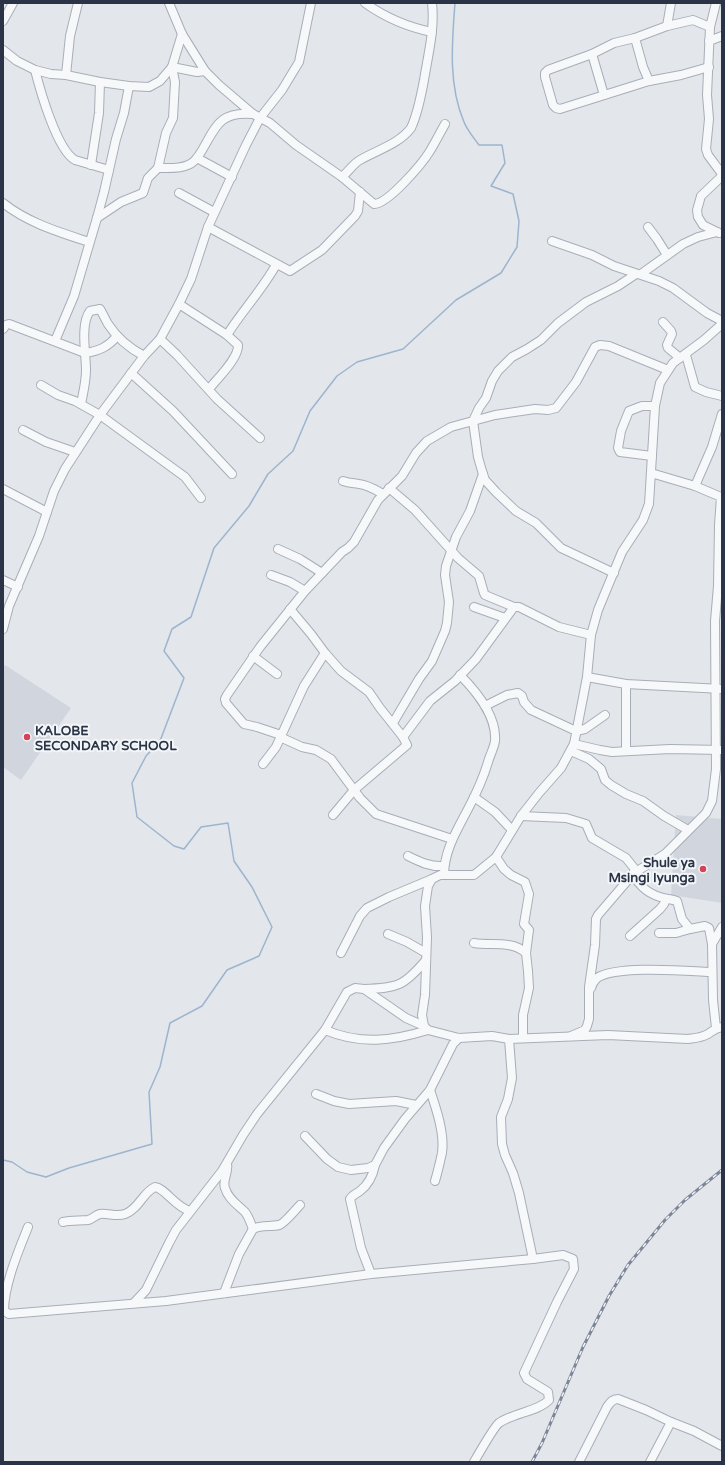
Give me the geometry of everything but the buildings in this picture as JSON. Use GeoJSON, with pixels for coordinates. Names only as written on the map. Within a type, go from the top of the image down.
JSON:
{"type":"FeatureCollection","features":[{"type":"Feature","properties":{"kind":"street"},"geometry":{"type":"LineString","coordinates":[[3,21],[13,3]]}},
{"type":"Feature","properties":{"kind":"street"},"geometry":{"type":"LineString","coordinates":[[66,75],[70,36],[78,3]]}},
{"type":"Feature","properties":{"kind":"street"},"geometry":{"type":"LineString","coordinates":[[169,3],[182,34],[205,71],[219,85],[257,116]]}},
{"type":"Feature","properties":{"kind":"street"},"geometry":{"type":"LineString","coordinates":[[3,629],[9,606],[48,512],[54,491],[65,469],[100,415],[144,356],[160,339],[191,279],[214,212],[232,177],[257,116],[282,90],[299,62],[311,3]]}},
{"type":"Feature","properties":{"kind":"street"},"geometry":{"type":"LineString","coordinates":[[365,3],[376,6],[399,23],[432,32]]}},
{"type":"Feature","properties":{"kind":"street"},"geometry":{"type":"LineString","coordinates":[[342,177],[359,161],[399,139],[411,128],[422,94],[432,32],[432,3]]}},
{"type":"Feature","properties":{"kind":"street"},"geometry":{"type":"LineString","coordinates":[[667,26],[671,3]]}},
{"type":"Feature","properties":{"kind":"street"},"geometry":{"type":"LineString","coordinates":[[716,3],[710,27],[709,41],[707,95],[709,119],[706,149],[708,155],[722,175],[701,196],[698,202],[697,210],[698,217],[703,225],[720,233]]}},
{"type":"Feature","properties":{"kind":"street"},"geometry":{"type":"LineString","coordinates":[[709,67],[681,75],[648,81],[560,109],[553,105],[545,77],[545,73],[548,70],[592,54],[607,46],[635,38],[667,26],[693,20],[710,27]]}},
{"type":"Feature","properties":{"kind":"street"},"geometry":{"type":"LineString","coordinates":[[3,50],[17,61],[35,70],[100,82],[150,87],[160,81],[172,67],[182,34]]}},
{"type":"Feature","properties":{"kind":"street"},"geometry":{"type":"LineString","coordinates":[[709,41],[722,36]]}},
{"type":"Feature","properties":{"kind":"street"},"geometry":{"type":"LineString","coordinates":[[635,38],[648,81]]}},
{"type":"Feature","properties":{"kind":"street"},"geometry":{"type":"LineString","coordinates":[[592,54],[604,95]]}},
{"type":"Feature","properties":{"kind":"street"},"geometry":{"type":"LineString","coordinates":[[172,67],[197,72],[205,71]]}},
{"type":"Feature","properties":{"kind":"street"},"geometry":{"type":"LineString","coordinates":[[97,218],[121,202],[143,193],[148,178],[158,168],[166,133],[173,118],[175,82],[172,67]]}},
{"type":"Feature","properties":{"kind":"street"},"geometry":{"type":"LineString","coordinates":[[35,70],[47,111],[65,151],[70,157],[109,170]]}},
{"type":"Feature","properties":{"kind":"street"},"geometry":{"type":"LineString","coordinates":[[91,165],[99,113],[100,82]]}},
{"type":"Feature","properties":{"kind":"street"},"geometry":{"type":"LineString","coordinates":[[54,341],[74,296],[97,218],[116,139],[124,113],[129,86]]}},
{"type":"Feature","properties":{"kind":"street"},"geometry":{"type":"LineString","coordinates":[[158,168],[189,165],[197,158],[217,125],[224,118],[232,114],[243,113],[257,116],[270,122],[307,154],[342,177],[374,204],[378,204],[391,196],[425,158],[445,124]]}},
{"type":"Feature","properties":{"kind":"street"},"geometry":{"type":"LineString","coordinates":[[197,158],[232,177]]}},
{"type":"Feature","properties":{"kind":"street"},"geometry":{"type":"LineString","coordinates":[[208,227],[289,271],[322,250],[355,216],[358,211],[360,192]]}},
{"type":"Feature","properties":{"kind":"street"},"geometry":{"type":"LineString","coordinates":[[179,193],[214,212]]}},
{"type":"Feature","properties":{"kind":"street"},"geometry":{"type":"LineString","coordinates":[[3,203],[26,218],[53,230],[89,242]]}},
{"type":"Feature","properties":{"kind":"street"},"geometry":{"type":"LineString","coordinates":[[648,227],[666,255]]}},
{"type":"Feature","properties":{"kind":"street"},"geometry":{"type":"LineString","coordinates":[[614,573],[558,546],[544,529],[505,501],[485,480],[478,457],[473,421],[486,398],[492,381],[498,371],[512,357],[541,340],[558,323],[586,302],[639,274],[689,241],[720,233]]}},
{"type":"Feature","properties":{"kind":"street"},"geometry":{"type":"LineString","coordinates":[[408,856],[425,864],[444,870],[474,875],[496,857],[521,816],[538,793],[561,768],[572,747],[576,731],[587,677],[591,635],[598,610],[626,545],[647,512],[651,498],[655,406],[660,383],[673,363],[704,340],[722,322],[673,288],[659,281],[614,266],[592,255],[552,241]]}},
{"type":"Feature","properties":{"kind":"street"},"geometry":{"type":"LineString","coordinates":[[227,335],[248,305],[266,283],[276,265]]}},
{"type":"Feature","properties":{"kind":"street"},"geometry":{"type":"LineString","coordinates":[[179,304],[227,335],[238,345],[237,351],[230,363],[209,389]]}},
{"type":"Feature","properties":{"kind":"street"},"geometry":{"type":"LineString","coordinates":[[81,404],[86,371],[85,325],[90,311],[100,309],[117,336],[129,348],[144,356]]}},
{"type":"Feature","properties":{"kind":"street"},"geometry":{"type":"LineString","coordinates":[[663,322],[672,334],[668,348],[683,357],[695,387],[706,392],[722,396]]}},
{"type":"Feature","properties":{"kind":"street"},"geometry":{"type":"LineString","coordinates":[[4,325],[9,324],[17,326],[85,353],[105,348],[117,336]]}},
{"type":"Feature","properties":{"kind":"street"},"geometry":{"type":"LineString","coordinates":[[160,339],[217,399],[260,438]]}},
{"type":"Feature","properties":{"kind":"street"},"geometry":{"type":"LineString","coordinates":[[452,839],[376,814],[367,807],[344,778],[339,769],[326,755],[316,750],[298,746],[280,736],[257,727],[244,724],[234,714],[225,701],[227,695],[253,656],[290,609],[342,552],[354,542],[371,510],[386,491],[402,476],[416,453],[427,441],[451,427],[495,415],[535,409],[548,410],[556,408],[576,382],[593,349],[600,344],[609,346],[668,370]]}},
{"type":"Feature","properties":{"kind":"street"},"geometry":{"type":"LineString","coordinates":[[131,373],[173,411],[232,474]]}},
{"type":"Feature","properties":{"kind":"street"},"geometry":{"type":"LineString","coordinates":[[41,385],[58,395],[75,401],[100,415],[184,477],[202,498]]}},
{"type":"Feature","properties":{"kind":"street"},"geometry":{"type":"LineString","coordinates":[[652,456],[620,452],[618,448],[621,431],[628,411],[642,406],[655,406]]}},
{"type":"Feature","properties":{"kind":"street"},"geometry":{"type":"LineString","coordinates":[[695,486],[712,447],[722,414]]}},
{"type":"Feature","properties":{"kind":"street"},"geometry":{"type":"LineString","coordinates":[[23,430],[46,442],[75,452]]}},
{"type":"Feature","properties":{"kind":"street"},"geometry":{"type":"LineString","coordinates":[[571,1036],[584,1030],[587,1026],[590,1012],[589,987],[595,945],[596,919],[598,915],[634,873],[664,854],[706,813],[712,801],[716,776],[719,750],[719,689],[715,621],[718,586],[721,497],[695,486],[651,473]]}},
{"type":"Feature","properties":{"kind":"street"},"geometry":{"type":"LineString","coordinates":[[393,723],[419,679],[432,661],[448,623],[449,602],[445,574],[446,566],[456,537],[470,511],[483,474]]}},
{"type":"Feature","properties":{"kind":"street"},"geometry":{"type":"LineString","coordinates":[[343,481],[386,491],[425,520],[465,565],[479,576],[486,595],[514,607],[519,607],[559,627],[591,635]]}},
{"type":"Feature","properties":{"kind":"street"},"geometry":{"type":"LineString","coordinates":[[3,489],[48,512]]}},
{"type":"Feature","properties":{"kind":"street"},"geometry":{"type":"LineString","coordinates":[[278,549],[300,559],[322,573]]}},
{"type":"Feature","properties":{"kind":"street"},"geometry":{"type":"LineString","coordinates":[[271,575],[290,582],[306,591]]}},
{"type":"Feature","properties":{"kind":"street"},"geometry":{"type":"LineString","coordinates":[[3,580],[18,587]]}},
{"type":"Feature","properties":{"kind":"street"},"geometry":{"type":"LineString","coordinates":[[474,607],[505,618]]}},
{"type":"Feature","properties":{"kind":"street"},"geometry":{"type":"LineString","coordinates":[[403,737],[430,701],[450,686],[482,651],[514,607]]}},
{"type":"Feature","properties":{"kind":"street"},"geometry":{"type":"LineString","coordinates":[[290,609],[306,627],[325,653],[345,675],[369,692],[393,723],[407,745],[354,790],[333,815]]}},
{"type":"Feature","properties":{"kind":"street"},"geometry":{"type":"LineString","coordinates":[[263,764],[276,747],[304,686],[325,653]]}},
{"type":"Feature","properties":{"kind":"street"},"geometry":{"type":"LineString","coordinates":[[253,656],[277,674]]}},
{"type":"Feature","properties":{"kind":"street"},"geometry":{"type":"LineString","coordinates":[[341,953],[360,916],[367,908],[432,879],[444,870],[452,839],[484,778],[494,742],[491,721],[485,706],[475,690],[460,675]]}},
{"type":"Feature","properties":{"kind":"street"},"geometry":{"type":"LineString","coordinates":[[587,677],[626,684],[719,689]]}},
{"type":"Feature","properties":{"kind":"street"},"geometry":{"type":"LineString","coordinates":[[626,684],[626,751]]}},
{"type":"Feature","properties":{"kind":"street"},"geometry":{"type":"LineString","coordinates":[[485,706],[507,695],[518,693],[522,696],[524,702],[531,710],[576,731],[585,730],[605,715]]}},
{"type":"Feature","properties":{"kind":"street"},"geometry":{"type":"LineString","coordinates":[[572,747],[626,751],[670,749],[719,750]]}},
{"type":"Feature","properties":{"kind":"street"},"geometry":{"type":"LineString","coordinates":[[572,747],[601,768],[605,780],[618,790],[643,801],[664,816],[688,830]]}},
{"type":"Feature","properties":{"kind":"street"},"geometry":{"type":"LineString","coordinates":[[474,797],[495,812],[512,830]]}},
{"type":"Feature","properties":{"kind":"street"},"geometry":{"type":"LineString","coordinates":[[521,816],[566,818],[586,824],[592,838],[626,858],[634,868],[637,882],[659,897],[676,901],[682,918],[690,929]]}},
{"type":"Feature","properties":{"kind":"street"},"geometry":{"type":"LineString","coordinates":[[496,857],[504,869],[511,875],[523,880],[527,886],[528,902],[524,924],[529,930],[526,953],[529,988],[523,1015],[523,1038]]}},
{"type":"Feature","properties":{"kind":"street"},"geometry":{"type":"LineString","coordinates":[[426,1028],[422,1015],[426,956],[426,901],[428,886],[432,879]]}},
{"type":"Feature","properties":{"kind":"street"},"geometry":{"type":"LineString","coordinates":[[630,936],[660,909],[666,899]]}},
{"type":"Feature","properties":{"kind":"street"},"geometry":{"type":"LineString","coordinates":[[364,989],[401,1015],[426,1028],[459,1038],[492,1036],[509,1039],[630,1035],[688,1039],[700,1038],[719,1027],[712,972],[712,944],[709,928],[704,926],[676,933],[659,932]]}},
{"type":"Feature","properties":{"kind":"street"},"geometry":{"type":"LineString","coordinates":[[712,944],[722,927]]}},
{"type":"Feature","properties":{"kind":"street"},"geometry":{"type":"LineString","coordinates":[[388,934],[407,942],[426,956]]}},
{"type":"Feature","properties":{"kind":"street"},"geometry":{"type":"LineString","coordinates":[[474,943],[485,945],[506,944],[520,948],[526,953]]}},
{"type":"Feature","properties":{"kind":"street"},"geometry":{"type":"LineString","coordinates":[[134,1303],[146,1290],[169,1243],[190,1211],[227,1163],[257,1114],[325,1030],[347,992],[355,988],[390,988],[404,982],[412,976],[426,956]]}},
{"type":"Feature","properties":{"kind":"street"},"geometry":{"type":"LineString","coordinates":[[590,993],[596,978],[617,971],[673,970],[712,972]]}},
{"type":"Feature","properties":{"kind":"street"},"geometry":{"type":"LineString","coordinates":[[325,1030],[359,1040],[404,1037],[426,1028]]}},
{"type":"Feature","properties":{"kind":"street"},"geometry":{"type":"LineString","coordinates":[[371,1274],[361,1248],[350,1197],[366,1185],[373,1174],[375,1165],[384,1148],[416,1105],[430,1090],[453,1044],[459,1038]]}},
{"type":"Feature","properties":{"kind":"street"},"geometry":{"type":"LineString","coordinates":[[509,1039],[512,1078],[508,1099],[501,1118],[502,1144],[519,1193],[534,1259]]}},
{"type":"Feature","properties":{"kind":"street"},"geometry":{"type":"LineString","coordinates":[[430,1090],[440,1128],[442,1144],[442,1152],[435,1181]]}},
{"type":"Feature","properties":{"kind":"street"},"geometry":{"type":"LineString","coordinates":[[316,1094],[334,1101],[349,1104],[396,1101],[416,1105]]}},
{"type":"Feature","properties":{"kind":"street"},"geometry":{"type":"LineString","coordinates":[[305,1136],[338,1167],[362,1169],[375,1165]]}},
{"type":"Feature","properties":{"kind":"street"},"geometry":{"type":"LineString","coordinates":[[227,1163],[228,1168],[224,1184],[225,1188],[233,1202],[245,1213],[253,1229]]}},
{"type":"Feature","properties":{"kind":"street"},"geometry":{"type":"LineString","coordinates":[[63,1222],[78,1219],[90,1219],[101,1214],[123,1214],[130,1211],[141,1202],[151,1189],[155,1187],[161,1189],[175,1204],[190,1211]]}},
{"type":"Feature","properties":{"kind":"street"},"geometry":{"type":"LineString","coordinates":[[224,1293],[239,1254],[253,1229],[283,1223],[300,1205]]}},
{"type":"Feature","properties":{"kind":"street"},"geometry":{"type":"LineString","coordinates":[[28,1227],[14,1261],[4,1308],[6,1313],[21,1314],[194,1298],[371,1274],[563,1255],[574,1259],[574,1269],[560,1295],[524,1373],[527,1379],[548,1392],[549,1400],[538,1408],[531,1409],[500,1422],[474,1462]]}},
{"type":"Feature","properties":{"kind":"street"},"geometry":{"type":"LineString","coordinates":[[579,1462],[607,1408],[614,1399],[618,1399],[646,1410],[694,1431],[722,1446]]}},
{"type":"Feature","properties":{"kind":"street"},"geometry":{"type":"LineString","coordinates":[[650,1462],[671,1422]]}},
{"type":"Feature","properties":{"kind":"shaded area","name":"KALOBE SECONDARY SCHOOL"},"geometry":{"type":"Polygon","coordinates":[[[5,665],[71,708],[21,780],[3,767],[3,668],[5,665]]]}},
{"type":"Feature","properties":{"kind":"shaded area"},"geometry":{"type":"Polygon","coordinates":[[[676,815],[722,819],[722,903],[671,895],[676,815]]]}},
{"type":"Feature","properties":{"kind":"waterway"},"geometry":{"type":"LineString","coordinates":[[3,1160],[12,1162],[27,1172],[46,1177],[69,1168],[152,1144],[149,1092],[160,1067],[170,1023],[202,1006],[227,970],[259,956],[272,927],[252,887],[234,861],[228,823],[201,827],[184,849],[174,846],[137,817],[132,783],[146,756],[160,741],[184,678],[164,651],[172,629],[191,617],[214,548],[249,506],[268,474],[293,451],[310,411],[337,376],[357,362],[403,349],[456,300],[501,273],[517,247],[519,221],[513,194],[491,186],[505,163],[502,145],[479,145],[464,122],[455,93],[452,63],[455,3]]}},
{"type":"Feature","properties":{"kind":"railway"},"geometry":{"type":"LineString","coordinates":[[532,1462],[542,1443],[583,1347],[609,1296],[628,1265],[665,1220],[685,1200],[722,1170]]}},
{"type":"Feature","properties":{"kind":"place","name":"KALOBE SECONDARY SCHOOL"},"geometry":{"type":"Point","coordinates":[27,737]}},
{"type":"Feature","properties":{"kind":"place","name":"Shule ya Msingi Iyunga"},"geometry":{"type":"Point","coordinates":[703,869]}}]}
